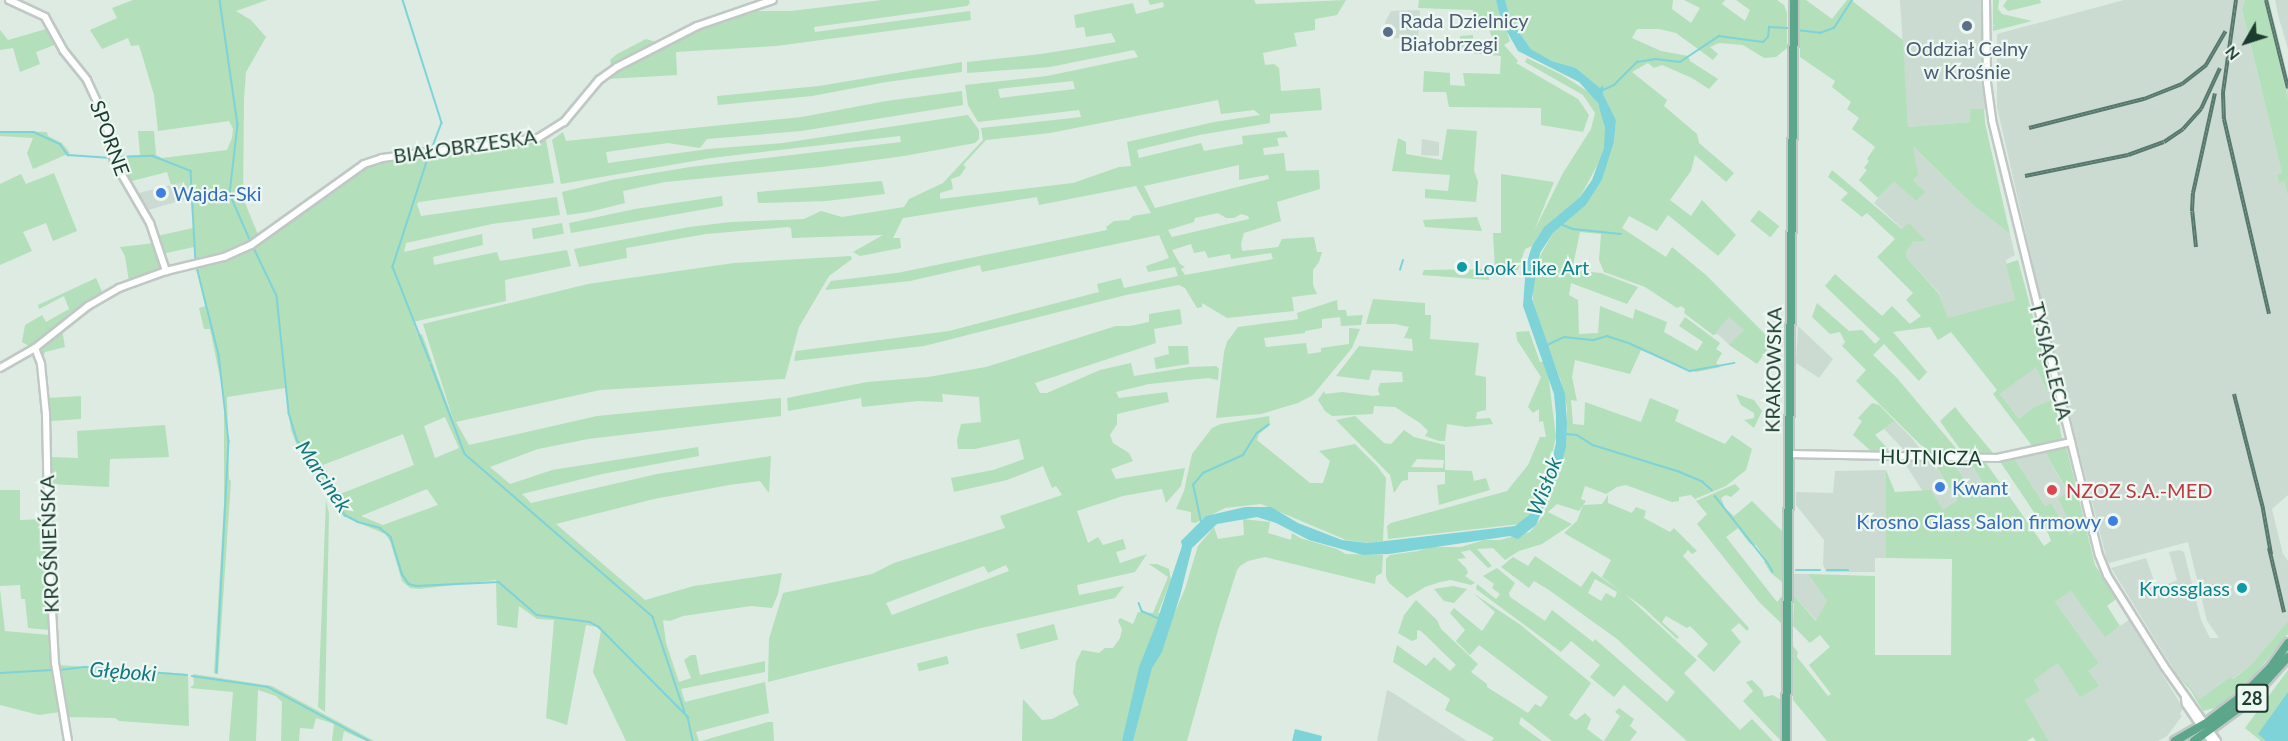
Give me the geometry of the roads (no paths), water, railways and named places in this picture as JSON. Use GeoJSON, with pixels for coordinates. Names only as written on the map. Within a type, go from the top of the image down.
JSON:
{"type":"FeatureCollection","features":[{"type":"Feature","properties":{"kind":"main road","name":"KRAKOWSKA"},"geometry":{"type":"LineString","coordinates":[[1786,741],[1794,0]]}},
{"type":"Feature","properties":{"kind":"main road","name":"28"},"geometry":{"type":"LineString","coordinates":[[2175,741],[2206,732],[2258,681],[2288,643]]}},
{"type":"Feature","properties":{"kind":"main road","name":"28"},"geometry":{"type":"LineString","coordinates":[[2194,741],[2247,702],[2288,657]]}},
{"type":"Feature","properties":{"kind":"street","name":"SPORNE"},"geometry":{"type":"LineString","coordinates":[[9,0],[45,17],[63,50],[87,80],[105,119],[113,157],[150,223],[165,270]]}},
{"type":"Feature","properties":{"kind":"street","name":"BIAŁOBRZESKA"},"geometry":{"type":"LineString","coordinates":[[0,368],[35,348],[104,296],[165,270],[225,257],[252,244],[364,164],[382,158],[538,138],[564,122],[599,80],[617,67],[698,26],[773,0]]}},
{"type":"Feature","properties":{"kind":"street","name":"TYSIĄCLECIA"},"geometry":{"type":"LineString","coordinates":[[1986,0],[1988,83],[1992,120],[2103,568],[2186,699],[2186,704],[2206,732],[2217,741]]}},
{"type":"Feature","properties":{"kind":"street","name":"KROŚNIEŃSKA"},"geometry":{"type":"LineString","coordinates":[[35,348],[41,364],[46,414],[54,653],[68,741]]}},
{"type":"Feature","properties":{"kind":"street","name":"HUTNICZA"},"geometry":{"type":"LineString","coordinates":[[1789,453],[1997,458],[2071,442]]}},
{"type":"Feature","properties":{"kind":"water","name":"Wisłok"},"geometry":{"type":"Polygon","coordinates":[[[1496,0],[1505,0],[1511,21],[1531,49],[1552,61],[1576,68],[1600,88],[1603,85],[1603,94],[1616,120],[1614,142],[1602,180],[1586,205],[1553,233],[1540,253],[1536,273],[1532,299],[1565,394],[1567,423],[1566,448],[1559,471],[1536,525],[1518,539],[1510,536],[1389,554],[1363,555],[1309,540],[1276,523],[1257,517],[1217,524],[1192,548],[1162,652],[1152,668],[1133,741],[1122,741],[1139,667],[1182,546],[1181,541],[1206,516],[1245,507],[1271,507],[1298,523],[1342,540],[1368,543],[1515,526],[1529,515],[1551,465],[1556,443],[1556,415],[1554,394],[1523,306],[1526,265],[1532,246],[1544,227],[1580,197],[1592,180],[1604,148],[1605,128],[1598,103],[1579,82],[1518,51],[1502,23],[1496,0]]]}},
{"type":"Feature","properties":{"kind":"water"},"geometry":{"type":"Polygon","coordinates":[[[2288,692],[2288,741],[2266,741],[2258,734],[2288,692]]]}},
{"type":"Feature","properties":{"kind":"water"},"geometry":{"type":"Polygon","coordinates":[[[1295,729],[1322,736],[1321,741],[1292,741],[1295,729]]]}},
{"type":"Feature","properties":{"kind":"waterway","name":"Marcinek"},"geometry":{"type":"LineString","coordinates":[[220,0],[238,125],[230,194],[251,242]]}},
{"type":"Feature","properties":{"kind":"waterway"},"geometry":{"type":"LineString","coordinates":[[403,0],[442,123],[432,149]]}},
{"type":"Feature","properties":{"kind":"waterway"},"geometry":{"type":"LineString","coordinates":[[1797,30],[1820,33],[1834,28],[1852,0]]}},
{"type":"Feature","properties":{"kind":"waterway"},"geometry":{"type":"LineString","coordinates":[[1603,90],[1614,85],[1637,62],[1656,59],[1680,62],[1719,36],[1763,42],[1768,37],[1769,27],[1790,28]]}},
{"type":"Feature","properties":{"kind":"waterway"},"geometry":{"type":"LineString","coordinates":[[0,132],[34,132],[60,144],[68,155],[111,158]]}},
{"type":"Feature","properties":{"kind":"waterway"},"geometry":{"type":"LineString","coordinates":[[115,157],[153,156],[191,171],[196,262]]}},
{"type":"Feature","properties":{"kind":"waterway"},"geometry":{"type":"LineString","coordinates":[[429,156],[393,267],[430,361]]}},
{"type":"Feature","properties":{"kind":"waterway"},"geometry":{"type":"LineString","coordinates":[[1563,225],[1573,229],[1621,234]]}},
{"type":"Feature","properties":{"kind":"waterway","name":"Marcinek"},"geometry":{"type":"LineString","coordinates":[[253,246],[277,296],[289,413],[297,440],[323,474],[345,515],[358,522],[380,528],[391,537],[402,574],[409,584],[416,586],[499,582],[537,615],[590,622],[599,627],[688,717],[693,741]]}},
{"type":"Feature","properties":{"kind":"waterway"},"geometry":{"type":"LineString","coordinates":[[1400,270],[1403,260]]}},
{"type":"Feature","properties":{"kind":"waterway"},"geometry":{"type":"LineString","coordinates":[[197,267],[219,355],[229,441],[217,673]]}},
{"type":"Feature","properties":{"kind":"waterway"},"geometry":{"type":"LineString","coordinates":[[1545,346],[1564,337],[1594,340],[1607,336],[1631,344],[1690,371],[1734,363]]}},
{"type":"Feature","properties":{"kind":"waterway"},"geometry":{"type":"LineString","coordinates":[[431,364],[465,454],[653,617],[685,712]]}},
{"type":"Feature","properties":{"kind":"waterway"},"geometry":{"type":"LineString","coordinates":[[1201,522],[1193,485],[1203,473],[1243,455],[1257,433],[1268,425]]}},
{"type":"Feature","properties":{"kind":"waterway"},"geometry":{"type":"LineString","coordinates":[[1565,434],[1577,435],[1593,445],[1680,472],[1703,482],[1712,490]]}},
{"type":"Feature","properties":{"kind":"waterway"},"geometry":{"type":"LineString","coordinates":[[1715,496],[1773,572]]}},
{"type":"Feature","properties":{"kind":"waterway"},"geometry":{"type":"LineString","coordinates":[[1796,570],[1820,570]]}},
{"type":"Feature","properties":{"kind":"waterway"},"geometry":{"type":"LineString","coordinates":[[1827,570],[1848,570]]}},
{"type":"Feature","properties":{"kind":"waterway"},"geometry":{"type":"LineString","coordinates":[[1139,603],[1142,611],[1158,618]]}},
{"type":"Feature","properties":{"kind":"waterway","name":"Głęboki"},"geometry":{"type":"LineString","coordinates":[[60,670],[86,667],[187,675]]}},
{"type":"Feature","properties":{"kind":"waterway","name":"Głęboki"},"geometry":{"type":"LineString","coordinates":[[0,673],[52,670]]}},
{"type":"Feature","properties":{"kind":"waterway"},"geometry":{"type":"LineString","coordinates":[[192,676],[268,687],[369,741]]}},
{"type":"Feature","properties":{"kind":"railway"},"geometry":{"type":"LineString","coordinates":[[2236,0],[2223,93],[2224,119],[2269,314]]}},
{"type":"Feature","properties":{"kind":"railway"},"geometry":{"type":"LineString","coordinates":[[2266,0],[2288,88]]}},
{"type":"Feature","properties":{"kind":"railway"},"geometry":{"type":"LineString","coordinates":[[2029,128],[2144,99],[2182,84],[2206,65],[2226,31]]}},
{"type":"Feature","properties":{"kind":"railway"},"geometry":{"type":"LineString","coordinates":[[2025,176],[2128,155],[2164,142],[2183,129],[2201,109],[2220,68]]}},
{"type":"Feature","properties":{"kind":"railway"},"geometry":{"type":"LineString","coordinates":[[2196,247],[2192,211],[2193,193],[2215,93]]}},
{"type":"Feature","properties":{"kind":"railway"},"geometry":{"type":"LineString","coordinates":[[2234,394],[2263,509],[2271,554]]}},
{"type":"Feature","properties":{"kind":"railway"},"geometry":{"type":"LineString","coordinates":[[2269,548],[2284,612]]}},
{"type":"Feature","properties":{"kind":"place","name":"Oddział Celny w Krośnie"},"geometry":{"type":"Point","coordinates":[1967,26]}},
{"type":"Feature","properties":{"kind":"place","name":"Rada Dzielnicy Białobrzegi"},"geometry":{"type":"Point","coordinates":[1388,32]}},
{"type":"Feature","properties":{"kind":"place","name":"Wajda-Ski"},"geometry":{"type":"Point","coordinates":[161,193]}},
{"type":"Feature","properties":{"kind":"place","name":"Look Like Art"},"geometry":{"type":"Point","coordinates":[1462,267]}},
{"type":"Feature","properties":{"kind":"place","name":"Kwant"},"geometry":{"type":"Point","coordinates":[1940,487]}},
{"type":"Feature","properties":{"kind":"place","name":"NZOZ S.A.-MED"},"geometry":{"type":"Point","coordinates":[2052,490]}},
{"type":"Feature","properties":{"kind":"place","name":"Krosno Glass Salon firmowy"},"geometry":{"type":"Point","coordinates":[2113,521]}},
{"type":"Feature","properties":{"kind":"place","name":"Krossglass"},"geometry":{"type":"Point","coordinates":[2242,588]}}]}
